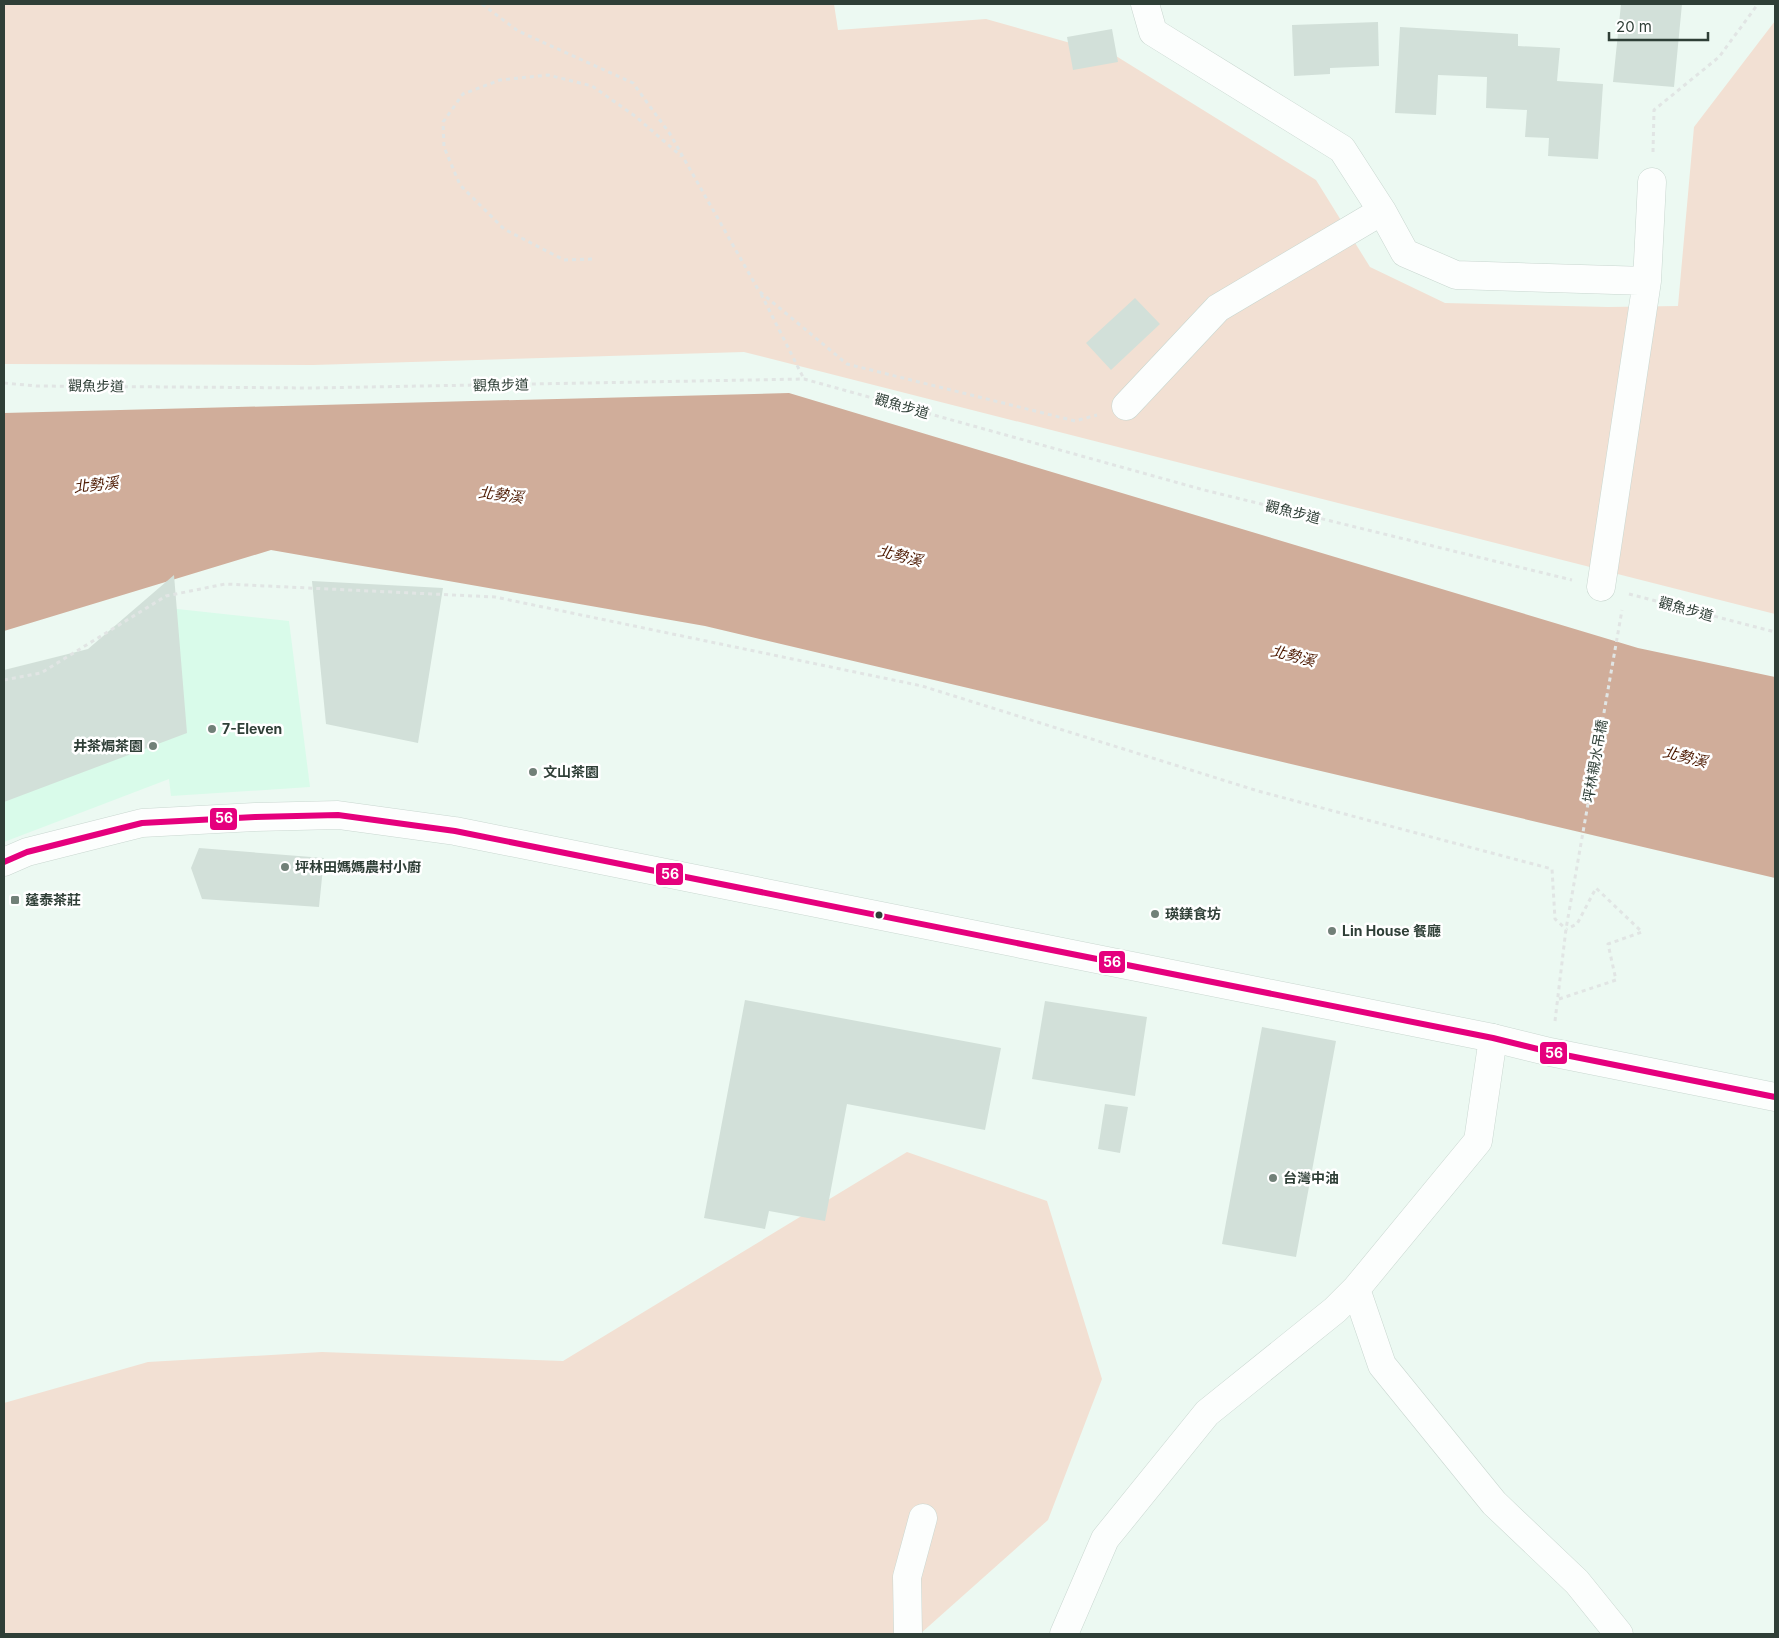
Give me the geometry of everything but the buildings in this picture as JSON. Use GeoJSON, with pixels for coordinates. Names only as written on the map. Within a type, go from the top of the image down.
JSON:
{"type":"FeatureCollection","features":[{"type":"Feature","properties":{"kind":"main road"},"geometry":{"type":"LineString","coordinates":[[1145,4],[1153,32],[1342,149],[1382,211],[1405,253],[1456,275],[1647,281]]}},
{"type":"Feature","properties":{"kind":"main road"},"geometry":{"type":"LineString","coordinates":[[1613,590],[1647,281],[1652,182]]}},
{"type":"Feature","properties":{"kind":"main road"},"geometry":{"type":"LineString","coordinates":[[1126,406],[1218,308],[1382,211]]}},
{"type":"Feature","properties":{"kind":"main road"},"geometry":{"type":"LineString","coordinates":[[4,862],[27,852],[142,823],[338,815],[464,833],[1493,1038],[1550,1052],[1775,1097]]}},
{"type":"Feature","properties":{"kind":"main road"},"geometry":{"type":"LineString","coordinates":[[1064,1634],[1105,1539],[1207,1413],[1335,1310],[1356,1290],[1478,1142],[1493,1038]]}},
{"type":"Feature","properties":{"kind":"main road"},"geometry":{"type":"LineString","coordinates":[[1356,1290],[1382,1365],[1494,1503],[1576,1582],[1619,1634]]}},
{"type":"Feature","properties":{"kind":"main road"},"geometry":{"type":"LineString","coordinates":[[908,1634],[907,1578],[923,1518]]}},
{"type":"Feature","properties":{"kind":"path"},"geometry":{"type":"LineString","coordinates":[[482,4],[518,31],[633,84],[670,134],[684,158],[759,291],[804,379]]}},
{"type":"Feature","properties":{"kind":"path"},"geometry":{"type":"LineString","coordinates":[[1652,182],[1654,110],[1719,57],[1758,4]]}},
{"type":"Feature","properties":{"kind":"path"},"geometry":{"type":"LineString","coordinates":[[592,259],[564,260],[504,228],[460,185],[444,147],[443,122],[463,94],[500,80],[548,75],[592,86],[635,116],[684,158]]}},
{"type":"Feature","properties":{"kind":"path"},"geometry":{"type":"LineString","coordinates":[[759,291],[847,364],[1075,421],[1126,406]]}},
{"type":"Feature","properties":{"kind":"path","name":"觀魚步道"},"geometry":{"type":"LineString","coordinates":[[4,383],[36,386],[313,388],[804,379],[1204,490],[1613,590],[1775,632]]}},
{"type":"Feature","properties":{"kind":"path"},"geometry":{"type":"LineString","coordinates":[[4,680],[40,673],[166,596],[225,584],[495,598],[922,686],[1258,791],[1552,869],[1555,919],[1566,929],[1577,924],[1596,888],[1642,932],[1608,944],[1616,980],[1559,999]]}},
{"type":"Feature","properties":{"kind":"path","name":"坪林親水吊橋"},"geometry":{"type":"LineString","coordinates":[[1550,1052],[1559,999],[1566,929],[1613,590]]}},
{"type":"Feature","properties":{"kind":"shaded area"},"geometry":{"type":"Polygon","coordinates":[[[4,4],[834,4],[838,30],[986,19],[1116,56],[1316,180],[1370,267],[1445,303],[1608,307],[1678,306],[1694,127],[1775,21],[1775,614],[744,352],[313,365],[4,364],[4,4]]]}},
{"type":"Feature","properties":{"kind":"shaded area"},"geometry":{"type":"Polygon","coordinates":[[[168,608],[289,621],[310,787],[171,796],[169,779],[4,842],[4,706],[49,699],[168,608]]]}},
{"type":"Feature","properties":{"kind":"shaded area"},"geometry":{"type":"Polygon","coordinates":[[[907,1152],[1047,1201],[1102,1379],[1048,1520],[920,1634],[4,1634],[4,1403],[148,1362],[322,1352],[563,1361],[907,1152]]]}},
{"type":"Feature","properties":{"kind":"water","name":"北勢溪"},"geometry":{"type":"Polygon","coordinates":[[[789,393],[1638,648],[1775,677],[1775,878],[705,626],[271,550],[4,631],[4,413],[789,393]]]}},
{"type":"Feature","properties":{"kind":"transit line","name":"56"},"geometry":{"type":"LineString","coordinates":[[4,862],[27,852],[142,823],[338,815],[455,831],[1493,1038],[1550,1052],[1775,1097]]}},
{"type":"Feature","properties":{"kind":"place","name":"7-Eleven"},"geometry":{"type":"Point","coordinates":[212,729]}},
{"type":"Feature","properties":{"kind":"place","name":"井茶焗茶園"},"geometry":{"type":"Point","coordinates":[153,746]}},
{"type":"Feature","properties":{"kind":"place","name":"文山茶園"},"geometry":{"type":"Point","coordinates":[533,772]}},
{"type":"Feature","properties":{"kind":"place","name":"坪林田媽媽農村小廚"},"geometry":{"type":"Point","coordinates":[285,867]}},
{"type":"Feature","properties":{"kind":"place","name":"蓬泰茶莊"},"geometry":{"type":"Point","coordinates":[15,900]}},
{"type":"Feature","properties":{"kind":"place","name":"瑛鎂食坊"},"geometry":{"type":"Point","coordinates":[1155,914]}},
{"type":"Feature","properties":{"kind":"place","name":"Lin House 餐廳"},"geometry":{"type":"Point","coordinates":[1332,931]}},
{"type":"Feature","properties":{"kind":"place","name":"台灣中油"},"geometry":{"type":"Point","coordinates":[1273,1178]}}]}
